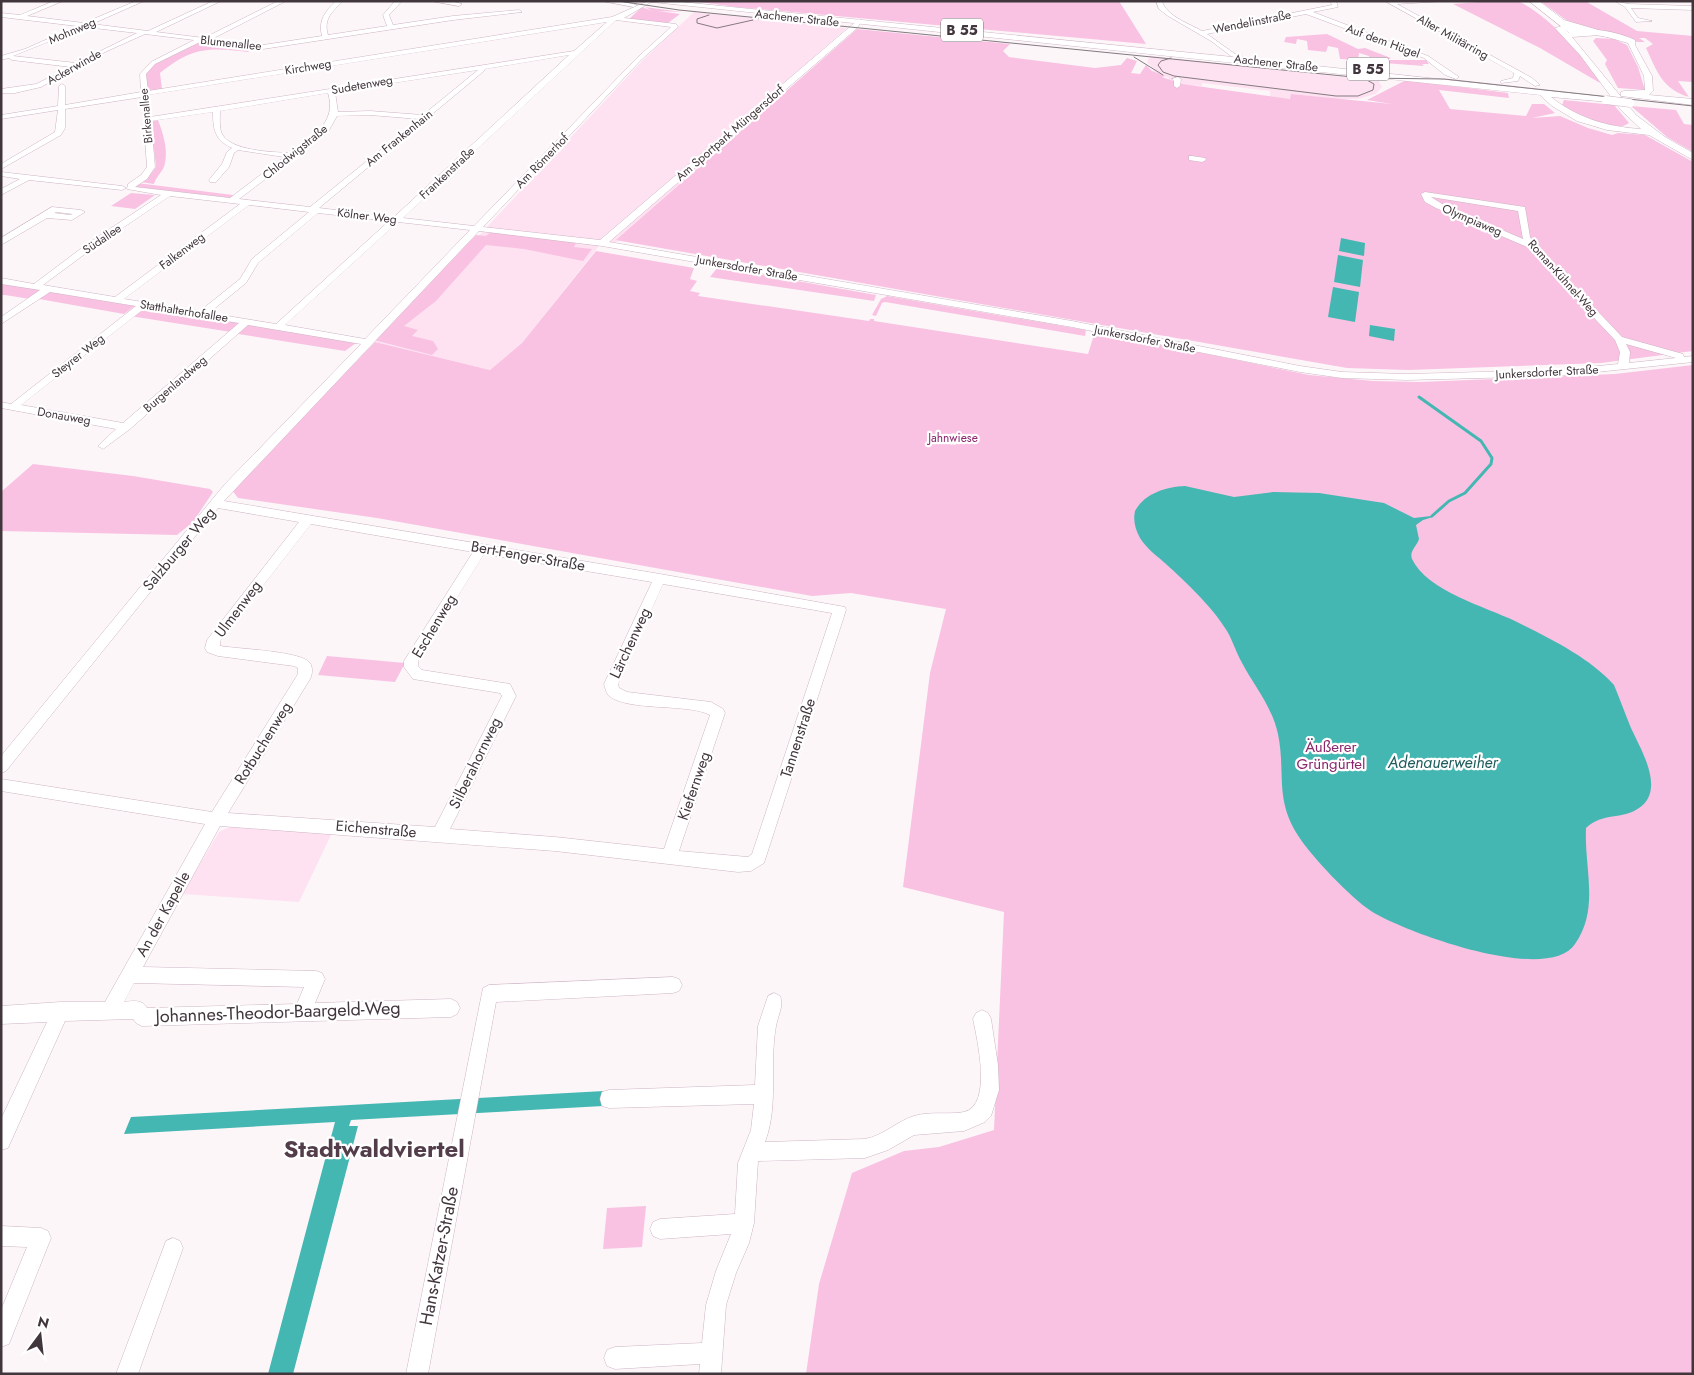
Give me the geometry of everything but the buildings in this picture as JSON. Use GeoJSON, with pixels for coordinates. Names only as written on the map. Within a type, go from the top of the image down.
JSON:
{"type":"FeatureCollection","features":[{"type":"Feature","properties":{"kind":"highway"},"geometry":{"type":"LineString","coordinates":[[1523,1],[1561,25],[1604,35]]}},
{"type":"Feature","properties":{"kind":"highway"},"geometry":{"type":"LineString","coordinates":[[1533,1],[1572,35]]}},
{"type":"Feature","properties":{"kind":"main road","name":"Aachener Straße"},"geometry":{"type":"LineString","coordinates":[[646,1],[1249,60],[1693,109]]}},
{"type":"Feature","properties":{"kind":"main road","name":"Aachener Straße"},"geometry":{"type":"LineString","coordinates":[[670,1],[859,22],[1234,55],[1693,101]]}},
{"type":"Feature","properties":{"kind":"main road"},"geometry":{"type":"LineString","coordinates":[[1572,35],[1604,35],[1632,45],[1648,76],[1655,84]]}},
{"type":"Feature","properties":{"kind":"main road"},"geometry":{"type":"LineString","coordinates":[[1572,35],[1616,99],[1634,118],[1649,131],[1693,158]]}},
{"type":"Feature","properties":{"kind":"main road"},"geometry":{"type":"LineString","coordinates":[[1588,42],[1592,38],[1604,35]]}},
{"type":"Feature","properties":{"kind":"main road"},"geometry":{"type":"LineString","coordinates":[[1624,94],[1648,93],[1648,76]]}},
{"type":"Feature","properties":{"kind":"main road"},"geometry":{"type":"LineString","coordinates":[[1537,85],[1543,93],[1586,123],[1607,128],[1649,131]]}},
{"type":"Feature","properties":{"kind":"main road"},"geometry":{"type":"LineString","coordinates":[[1662,90],[1693,101]]}},
{"type":"Feature","properties":{"kind":"main road","name":"B 55"},"geometry":{"type":"LineString","coordinates":[[1557,103],[1566,98],[1593,99]]}},
{"type":"Feature","properties":{"kind":"main road"},"geometry":{"type":"LineString","coordinates":[[1624,128],[1634,118]]}},
{"type":"Feature","properties":{"kind":"main road"},"geometry":{"type":"LineString","coordinates":[[1607,128],[1649,131]]}},
{"type":"Feature","properties":{"kind":"street"},"geometry":{"type":"LineString","coordinates":[[20,17],[60,1]]}},
{"type":"Feature","properties":{"kind":"street","name":"Mohnweg"},"geometry":{"type":"LineString","coordinates":[[5,57],[141,1]]}},
{"type":"Feature","properties":{"kind":"street","name":"Ackerwinde"},"geometry":{"type":"LineString","coordinates":[[1,91],[18,90],[52,81],[91,57],[218,1]]}},
{"type":"Feature","properties":{"kind":"street","name":"Birkenallee"},"geometry":{"type":"LineString","coordinates":[[128,187],[144,177],[151,166],[143,74],[149,66],[283,1]]}},
{"type":"Feature","properties":{"kind":"street"},"geometry":{"type":"LineString","coordinates":[[326,38],[322,28],[323,21],[327,13],[340,1]]}},
{"type":"Feature","properties":{"kind":"street"},"geometry":{"type":"LineString","coordinates":[[391,28],[386,15],[392,6],[399,1]]}},
{"type":"Feature","properties":{"kind":"street"},"geometry":{"type":"LineString","coordinates":[[434,1],[461,3]]}},
{"type":"Feature","properties":{"kind":"street"},"geometry":{"type":"LineString","coordinates":[[605,1],[638,3]]}},
{"type":"Feature","properties":{"kind":"street"},"geometry":{"type":"LineString","coordinates":[[1159,1],[1164,10],[1202,33]]}},
{"type":"Feature","properties":{"kind":"street"},"geometry":{"type":"LineString","coordinates":[[1390,2],[1442,1]]}},
{"type":"Feature","properties":{"kind":"street"},"geometry":{"type":"LineString","coordinates":[[1618,1],[1627,6],[1636,18],[1649,21]]}},
{"type":"Feature","properties":{"kind":"street"},"geometry":{"type":"LineString","coordinates":[[1683,1],[1693,7]]}},
{"type":"Feature","properties":{"kind":"street","name":"Kirchweg"},"geometry":{"type":"LineString","coordinates":[[1,117],[614,18],[628,15],[638,3],[650,2]]}},
{"type":"Feature","properties":{"kind":"street","name":"Wendelinstraße"},"geometry":{"type":"LineString","coordinates":[[1202,33],[1336,6],[1335,2]]}},
{"type":"Feature","properties":{"kind":"street","name":"Alter Militärring"},"geometry":{"type":"LineString","coordinates":[[1390,2],[1537,85]]}},
{"type":"Feature","properties":{"kind":"street"},"geometry":{"type":"LineString","coordinates":[[453,18],[452,10],[461,3]]}},
{"type":"Feature","properties":{"kind":"street"},"geometry":{"type":"LineString","coordinates":[[1627,6],[1693,7]]}},
{"type":"Feature","properties":{"kind":"street","name":"Blumenallee"},"geometry":{"type":"LineString","coordinates":[[1,15],[262,47],[453,18],[519,12]]}},
{"type":"Feature","properties":{"kind":"street","name":"Auf dem Hügel"},"geometry":{"type":"LineString","coordinates":[[1306,12],[1426,56],[1437,63],[1446,73],[1456,77]]}},
{"type":"Feature","properties":{"kind":"street","name":"Am Römerhof"},"geometry":{"type":"LineString","coordinates":[[367,342],[478,229],[633,65],[676,26],[614,18]]}},
{"type":"Feature","properties":{"kind":"street","name":"Frankenstraße"},"geometry":{"type":"LineString","coordinates":[[278,327],[614,18]]}},
{"type":"Feature","properties":{"kind":"street","name":"Am Sportpark Müngersdorf"},"geometry":{"type":"LineString","coordinates":[[602,243],[859,22]]}},
{"type":"Feature","properties":{"kind":"street","name":"Wendelinstraße"},"geometry":{"type":"LineString","coordinates":[[1202,33],[1234,55],[1249,60]]}},
{"type":"Feature","properties":{"kind":"street","name":"Sudetenweg"},"geometry":{"type":"LineString","coordinates":[[146,120],[578,52]]}},
{"type":"Feature","properties":{"kind":"street","name":"Wendelinstraße"},"geometry":{"type":"LineString","coordinates":[[1223,58],[1234,55]]}},
{"type":"Feature","properties":{"kind":"street"},"geometry":{"type":"LineString","coordinates":[[5,57],[74,65]]}},
{"type":"Feature","properties":{"kind":"street","name":"Am Frankenhain"},"geometry":{"type":"LineString","coordinates":[[202,314],[243,281],[255,261],[482,70],[480,66]]}},
{"type":"Feature","properties":{"kind":"street"},"geometry":{"type":"LineString","coordinates":[[1503,82],[1515,80],[1517,73]]}},
{"type":"Feature","properties":{"kind":"street","name":"Ackerwinde"},"geometry":{"type":"LineString","coordinates":[[1,167],[58,133],[61,128],[62,86]]}},
{"type":"Feature","properties":{"kind":"street","name":"Chlodwigstraße"},"geometry":{"type":"LineString","coordinates":[[232,200],[293,156],[325,130],[335,114],[336,103],[331,91]]}},
{"type":"Feature","properties":{"kind":"street"},"geometry":{"type":"LineString","coordinates":[[216,109],[218,132],[221,138],[238,147],[256,152],[293,156]]}},
{"type":"Feature","properties":{"kind":"street"},"geometry":{"type":"LineString","coordinates":[[335,114],[370,113],[425,117]]}},
{"type":"Feature","properties":{"kind":"street"},"geometry":{"type":"LineString","coordinates":[[213,180],[226,165],[231,152],[238,147]]}},
{"type":"Feature","properties":{"kind":"street"},"geometry":{"type":"LineString","coordinates":[[1192,158],[1202,160]]}},
{"type":"Feature","properties":{"kind":"street","name":"Kölner Weg"},"geometry":{"type":"LineString","coordinates":[[1,174],[128,187],[602,243]]}},
{"type":"Feature","properties":{"kind":"street"},"geometry":{"type":"LineString","coordinates":[[1,193],[28,177]]}},
{"type":"Feature","properties":{"kind":"street","name":"Südallee"},"geometry":{"type":"LineString","coordinates":[[35,286],[170,193]]}},
{"type":"Feature","properties":{"kind":"street","name":"Olympiaweg"},"geometry":{"type":"LineString","coordinates":[[1522,209],[1426,194],[1428,200],[1439,206],[1530,245]]}},
{"type":"Feature","properties":{"kind":"street","name":"Falkenweg"},"geometry":{"type":"LineString","coordinates":[[116,300],[248,202]]}},
{"type":"Feature","properties":{"kind":"street","name":"Roman-Kühnel-Weg"},"geometry":{"type":"LineString","coordinates":[[1522,209],[1526,237],[1530,245],[1618,339],[1625,352],[1623,367]]}},
{"type":"Feature","properties":{"kind":"street"},"geometry":{"type":"LineString","coordinates":[[1,242],[46,215]]}},
{"type":"Feature","properties":{"kind":"street","name":"Junkersdorfer Straße"},"geometry":{"type":"LineString","coordinates":[[602,243],[1120,331],[1293,368],[1364,376],[1541,373],[1623,367],[1693,359]]}},
{"type":"Feature","properties":{"kind":"street","name":"Statthalterhofallee"},"geometry":{"type":"LineString","coordinates":[[1,281],[367,342]]}},
{"type":"Feature","properties":{"kind":"street"},"geometry":{"type":"LineString","coordinates":[[1,321],[48,289]]}},
{"type":"Feature","properties":{"kind":"street","name":"Steyrer Weg"},"geometry":{"type":"LineString","coordinates":[[13,407],[143,305]]}},
{"type":"Feature","properties":{"kind":"street","name":"Burgenlandweg"},"geometry":{"type":"LineString","coordinates":[[103,446],[247,322]]}},
{"type":"Feature","properties":{"kind":"street"},"geometry":{"type":"LineString","coordinates":[[1618,339],[1693,359]]}},
{"type":"Feature","properties":{"kind":"street","name":"Salzburger Weg"},"geometry":{"type":"LineString","coordinates":[[1,767],[229,487],[367,342]]}},
{"type":"Feature","properties":{"kind":"street","name":"Donauweg"},"geometry":{"type":"LineString","coordinates":[[1,405],[126,427]]}},
{"type":"Feature","properties":{"kind":"street","name":"Bert-Fenger-Straße"},"geometry":{"type":"LineString","coordinates":[[217,504],[840,610]]}},
{"type":"Feature","properties":{"kind":"street","name":"Ulmenweg"},"geometry":{"type":"LineString","coordinates":[[305,666],[297,661],[218,651],[212,648],[214,640],[308,519]]}},
{"type":"Feature","properties":{"kind":"street","name":"Eschenweg"},"geometry":{"type":"LineString","coordinates":[[481,548],[411,661],[411,667],[418,676],[505,688],[508,691]]}},
{"type":"Feature","properties":{"kind":"street","name":"Lärchenweg"},"geometry":{"type":"LineString","coordinates":[[660,578],[611,684],[613,691],[625,697],[711,708],[718,713]]}},
{"type":"Feature","properties":{"kind":"street","name":"Tannenstraße"},"geometry":{"type":"LineString","coordinates":[[752,864],[758,858],[840,610]]}},
{"type":"Feature","properties":{"kind":"street","name":"Rotbuchenweg"},"geometry":{"type":"LineString","coordinates":[[216,819],[305,675],[305,666]]}},
{"type":"Feature","properties":{"kind":"street","name":"Silberahornweg"},"geometry":{"type":"LineString","coordinates":[[440,834],[508,698],[508,691]]}},
{"type":"Feature","properties":{"kind":"street","name":"Kiefernweg"},"geometry":{"type":"LineString","coordinates":[[669,858],[718,713]]}},
{"type":"Feature","properties":{"kind":"street","name":"Eichenstraße"},"geometry":{"type":"LineString","coordinates":[[1,785],[216,819],[440,834],[555,844],[738,865],[752,864]]}},
{"type":"Feature","properties":{"kind":"street","name":"An der Kapelle"},"geometry":{"type":"LineString","coordinates":[[110,1010],[216,819]]}},
{"type":"Feature","properties":{"kind":"street"},"geometry":{"type":"LineString","coordinates":[[129,974],[316,978],[303,1011]]}},
{"type":"Feature","properties":{"kind":"street","name":"Hans-Katzer-Straße"},"geometry":{"type":"LineString","coordinates":[[418,1374],[490,994],[672,985]]}},
{"type":"Feature","properties":{"kind":"street"},"geometry":{"type":"LineString","coordinates":[[710,1374],[716,1305],[726,1270],[739,1243],[744,1223],[748,1163],[760,1130],[764,1094],[767,1026],[774,1002]]}},
{"type":"Feature","properties":{"kind":"street","name":"Johannes-Theodor-Baargeld-Weg"},"geometry":{"type":"LineString","coordinates":[[110,1010],[138,1010],[142,1016],[450,1008]]}},
{"type":"Feature","properties":{"kind":"street"},"geometry":{"type":"LineString","coordinates":[[1,1015],[110,1010]]}},
{"type":"Feature","properties":{"kind":"street"},"geometry":{"type":"LineString","coordinates":[[1,1141],[61,1011]]}},
{"type":"Feature","properties":{"kind":"street"},"geometry":{"type":"LineString","coordinates":[[751,1152],[854,1149],[875,1146],[902,1130],[919,1124],[962,1121],[975,1117],[984,1110],[988,1097],[989,1053],[982,1019]]}},
{"type":"Feature","properties":{"kind":"street"},"geometry":{"type":"LineString","coordinates":[[609,1099],[764,1094]]}},
{"type":"Feature","properties":{"kind":"street"},"geometry":{"type":"LineString","coordinates":[[660,1229],[744,1223]]}},
{"type":"Feature","properties":{"kind":"street"},"geometry":{"type":"LineString","coordinates":[[1,1236],[41,1238],[1,1336]]}},
{"type":"Feature","properties":{"kind":"street"},"geometry":{"type":"LineString","coordinates":[[127,1374],[173,1248]]}},
{"type":"Feature","properties":{"kind":"street"},"geometry":{"type":"LineString","coordinates":[[615,1358],[713,1352]]}},
{"type":"Feature","properties":{"kind":"shaded area"},"geometry":{"type":"Polygon","coordinates":[[[694,12],[847,28],[756,107],[847,125],[753,227],[717,258],[620,241],[599,246],[522,343],[490,370],[375,342],[443,274],[642,61],[694,12]]]}},
{"type":"Feature","properties":{"kind":"shaded area"},"geometry":{"type":"Polygon","coordinates":[[[1150,56],[1379,81],[1382,87],[1376,94],[1358,99],[1334,99],[1291,94],[1291,99],[1270,97],[1270,91],[1202,83],[1202,86],[1167,84],[1169,78],[1153,72],[1154,69],[1147,62],[1150,56]]]}},
{"type":"Feature","properties":{"kind":"shaded area"},"geometry":{"type":"Polygon","coordinates":[[[231,826],[332,833],[299,902],[182,894],[219,832],[231,826]]]}},
{"type":"Feature","properties":{"kind":"green space"},"geometry":{"type":"Polygon","coordinates":[[[692,1],[1119,1],[1146,44],[736,7],[692,1]]]}},
{"type":"Feature","properties":{"kind":"green space"},"geometry":{"type":"Polygon","coordinates":[[[1492,1],[1519,2],[1540,15],[1553,25],[1577,50],[1600,83],[1540,48],[1453,4],[1492,1]]]}},
{"type":"Feature","properties":{"kind":"green space"},"geometry":{"type":"Polygon","coordinates":[[[1540,1],[1585,1],[1637,31],[1693,36],[1693,82],[1678,81],[1689,97],[1672,89],[1661,78],[1646,48],[1653,44],[1645,38],[1639,38],[1645,42],[1638,42],[1573,25],[1540,1]]]}},
{"type":"Feature","properties":{"kind":"green space"},"geometry":{"type":"Polygon","coordinates":[[[642,7],[652,11],[645,7],[682,12],[658,11],[680,14],[668,23],[629,19],[642,7]]]}},
{"type":"Feature","properties":{"kind":"green space"},"geometry":{"type":"Polygon","coordinates":[[[857,29],[1010,44],[1003,51],[1009,57],[1095,68],[1121,65],[1127,58],[1137,61],[1131,73],[1140,74],[1146,65],[1152,71],[1165,76],[1162,77],[1182,84],[1290,99],[1291,94],[1392,104],[1367,100],[1406,80],[1508,93],[1509,98],[1439,90],[1450,109],[1526,116],[1532,104],[1544,104],[1555,113],[1532,118],[1560,116],[1588,128],[1612,135],[1618,133],[1645,135],[1693,162],[1693,351],[1601,363],[1408,370],[1347,368],[616,240],[857,29]]]}},
{"type":"Feature","properties":{"kind":"green space"},"geometry":{"type":"Polygon","coordinates":[[[1327,34],[1358,49],[1365,48],[1391,58],[1387,60],[1426,60],[1429,64],[1422,64],[1424,66],[1370,62],[1369,56],[1359,53],[1358,60],[1340,59],[1338,48],[1328,46],[1326,52],[1308,50],[1307,41],[1297,39],[1296,44],[1284,42],[1286,37],[1327,34]]]}},
{"type":"Feature","properties":{"kind":"green space"},"geometry":{"type":"Polygon","coordinates":[[[1596,38],[1614,39],[1627,45],[1638,67],[1645,90],[1618,88],[1605,64],[1607,60],[1593,41],[1596,38]]]}},
{"type":"Feature","properties":{"kind":"green space"},"geometry":{"type":"Polygon","coordinates":[[[200,40],[253,47],[248,52],[211,50],[191,54],[171,64],[160,73],[162,89],[149,91],[144,74],[150,66],[200,40]]]}},
{"type":"Feature","properties":{"kind":"green space"},"geometry":{"type":"Polygon","coordinates":[[[1564,100],[1614,105],[1629,123],[1613,127],[1594,123],[1562,105],[1564,100]]]}},
{"type":"Feature","properties":{"kind":"green space"},"geometry":{"type":"Polygon","coordinates":[[[1631,106],[1676,110],[1684,124],[1693,125],[1693,152],[1667,137],[1631,106]]]}},
{"type":"Feature","properties":{"kind":"green space"},"geometry":{"type":"Polygon","coordinates":[[[158,120],[165,147],[166,158],[164,166],[154,184],[140,182],[150,175],[156,167],[151,121],[158,120]]]}},
{"type":"Feature","properties":{"kind":"green space"},"geometry":{"type":"Polygon","coordinates":[[[137,183],[235,196],[232,198],[136,187],[137,183]]]}},
{"type":"Feature","properties":{"kind":"green space"},"geometry":{"type":"Polygon","coordinates":[[[131,193],[155,195],[135,209],[111,206],[131,193]]]}},
{"type":"Feature","properties":{"kind":"green space"},"geometry":{"type":"Polygon","coordinates":[[[491,232],[576,243],[574,247],[592,249],[583,261],[524,249],[486,245],[436,301],[404,326],[418,330],[412,336],[433,341],[438,349],[432,355],[374,340],[476,235],[486,236],[491,232]]]}},
{"type":"Feature","properties":{"kind":"green space","name":"Äußerer Grüngürtel"},"geometry":{"type":"Polygon","coordinates":[[[596,251],[694,268],[690,279],[697,281],[690,291],[700,293],[698,296],[869,321],[874,319],[874,321],[1088,354],[1093,338],[1091,330],[1309,375],[1373,381],[1420,382],[1615,374],[1693,365],[1693,1374],[806,1374],[819,1284],[852,1173],[904,1151],[939,1147],[994,1130],[1004,912],[903,887],[930,673],[946,609],[851,593],[812,596],[377,518],[238,498],[232,490],[375,342],[490,370],[522,343],[596,251]]]}},
{"type":"Feature","properties":{"kind":"green space"},"geometry":{"type":"Polygon","coordinates":[[[718,267],[876,295],[874,301],[710,277],[718,267]]]}},
{"type":"Feature","properties":{"kind":"green space"},"geometry":{"type":"Polygon","coordinates":[[[1,283],[44,290],[30,299],[1,295],[1,283]]]}},
{"type":"Feature","properties":{"kind":"green space"},"geometry":{"type":"Polygon","coordinates":[[[50,292],[135,306],[124,314],[39,299],[50,292]]]}},
{"type":"Feature","properties":{"kind":"green space"},"geometry":{"type":"Polygon","coordinates":[[[887,296],[1086,330],[1085,336],[885,302],[882,303],[876,316],[872,315],[881,299],[887,296]]]}},
{"type":"Feature","properties":{"kind":"green space"},"geometry":{"type":"Polygon","coordinates":[[[142,307],[242,323],[231,332],[130,316],[142,307]]]}},
{"type":"Feature","properties":{"kind":"green space"},"geometry":{"type":"Polygon","coordinates":[[[248,324],[356,343],[345,351],[238,334],[248,324]]]}},
{"type":"Feature","properties":{"kind":"green space"},"geometry":{"type":"Polygon","coordinates":[[[33,464],[133,476],[210,489],[213,492],[193,522],[177,535],[1,531],[1,492],[33,464]]]}},
{"type":"Feature","properties":{"kind":"green space"},"geometry":{"type":"Polygon","coordinates":[[[327,656],[405,663],[395,682],[318,675],[327,656]]]}},
{"type":"Feature","properties":{"kind":"green space"},"geometry":{"type":"Polygon","coordinates":[[[646,1206],[642,1247],[603,1249],[607,1208],[646,1206]]]}},
{"type":"Feature","properties":{"kind":"water"},"geometry":{"type":"Polygon","coordinates":[[[1341,238],[1365,243],[1364,256],[1339,251],[1341,238]]]}},
{"type":"Feature","properties":{"kind":"water"},"geometry":{"type":"Polygon","coordinates":[[[1338,255],[1363,260],[1360,287],[1334,282],[1338,255]]]}},
{"type":"Feature","properties":{"kind":"water"},"geometry":{"type":"Polygon","coordinates":[[[1333,287],[1359,292],[1355,322],[1328,317],[1333,287]]]}},
{"type":"Feature","properties":{"kind":"water"},"geometry":{"type":"Polygon","coordinates":[[[1370,325],[1395,329],[1394,341],[1369,336],[1370,325]]]}},
{"type":"Feature","properties":{"kind":"water","name":"Adenauerweiher"},"geometry":{"type":"Polygon","coordinates":[[[1185,486],[1234,497],[1273,492],[1319,493],[1384,503],[1414,518],[1431,516],[1433,517],[1423,520],[1416,525],[1419,539],[1411,556],[1420,570],[1430,580],[1458,597],[1515,621],[1568,649],[1593,666],[1614,685],[1649,769],[1651,791],[1647,800],[1633,812],[1599,820],[1586,828],[1589,902],[1583,930],[1575,944],[1560,955],[1536,959],[1507,957],[1475,951],[1413,931],[1388,920],[1362,905],[1332,877],[1313,855],[1299,837],[1286,811],[1283,798],[1278,734],[1272,714],[1220,620],[1181,578],[1149,549],[1137,531],[1134,521],[1135,511],[1144,500],[1157,492],[1185,486]]]}},
{"type":"Feature","properties":{"kind":"water"},"geometry":{"type":"Polygon","coordinates":[[[604,1091],[603,1106],[351,1120],[349,1126],[358,1126],[293,1374],[268,1374],[335,1122],[124,1134],[131,1117],[604,1091]]]}},
{"type":"Feature","properties":{"kind":"waterway"},"geometry":{"type":"LineString","coordinates":[[1419,397],[1481,441],[1492,458],[1491,464],[1465,493],[1449,501],[1432,516]]}},
{"type":"Feature","properties":{"kind":"tram line"},"geometry":{"type":"LineString","coordinates":[[618,1],[679,10],[1169,59]]}},
{"type":"Feature","properties":{"kind":"tram line"},"geometry":{"type":"LineString","coordinates":[[709,15],[697,19],[697,23],[717,28],[753,20]]}},
{"type":"Feature","properties":{"kind":"tram line"},"geometry":{"type":"LineString","coordinates":[[1134,57],[1163,75]]}},
{"type":"Feature","properties":{"kind":"tram line"},"geometry":{"type":"LineString","coordinates":[[1169,59],[1363,78],[1444,79],[1693,106]]}},
{"type":"Feature","properties":{"kind":"tram line"},"geometry":{"type":"LineString","coordinates":[[1169,59],[1161,61],[1158,65],[1163,72],[1174,76],[1336,96],[1358,96],[1373,90],[1374,84],[1365,79]]}},
{"type":"Feature","properties":{"kind":"district","name":"Stadtwaldviertel"},"geometry":{"type":"Point","coordinates":[374,1148]}},
{"type":"Feature","properties":{"kind":"park label","name":"Jahnwiese"},"geometry":{"type":"Point","coordinates":[953,438]}}]}
